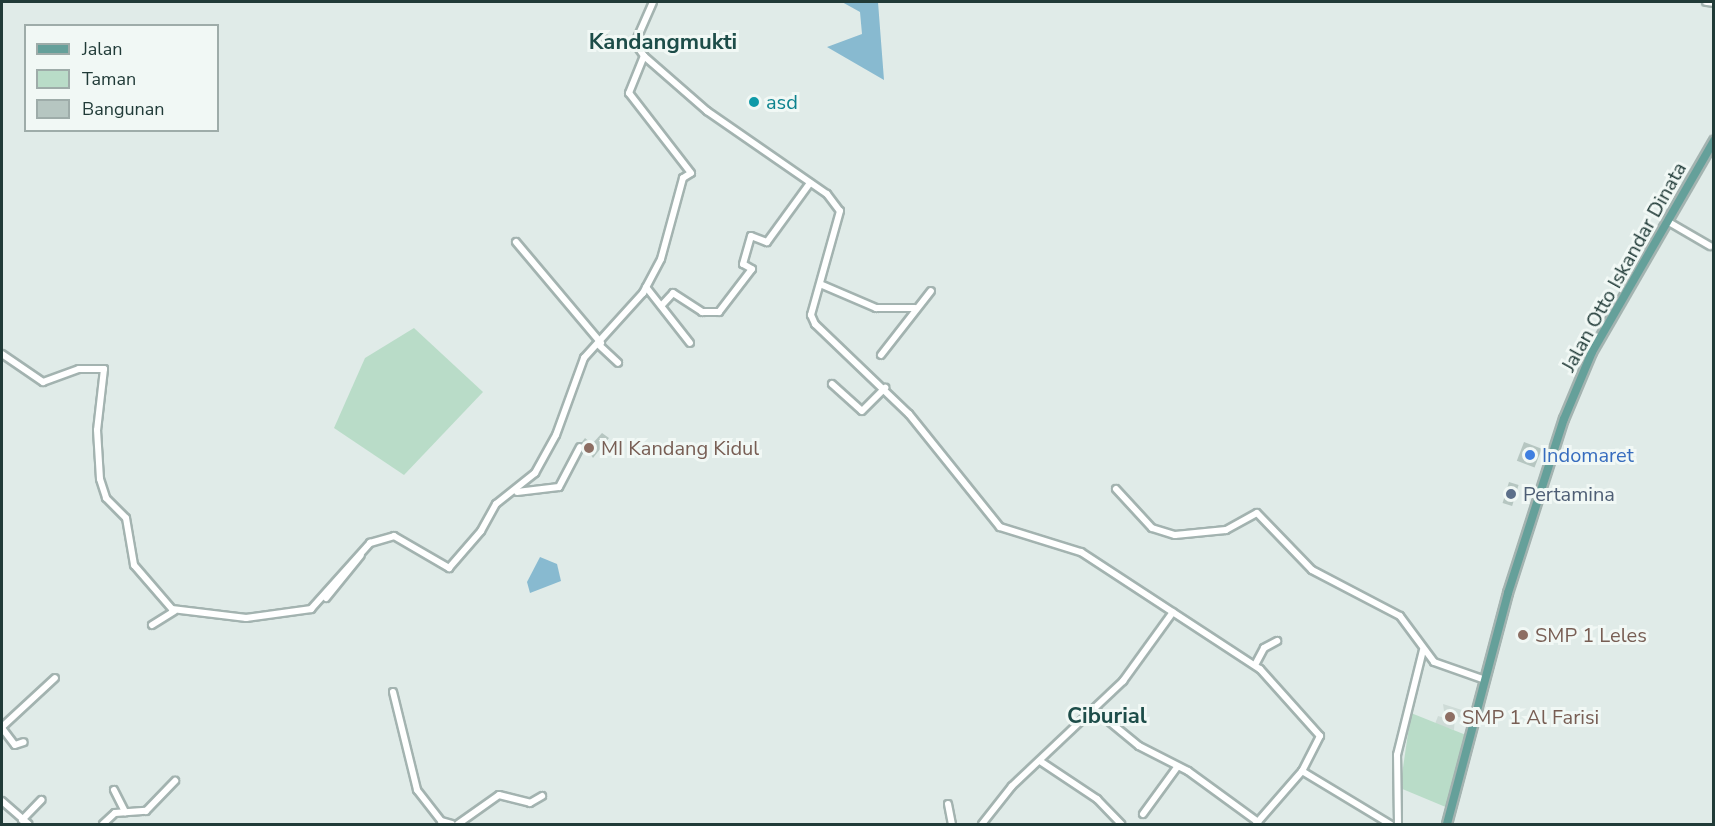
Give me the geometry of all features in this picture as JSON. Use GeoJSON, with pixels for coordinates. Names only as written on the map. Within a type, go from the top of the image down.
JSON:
{"type":"FeatureCollection","features":[{"type":"Feature","properties":{"kind":"main road","name":"Jalan Otto Iskandar Dinata"},"geometry":{"type":"LineString","coordinates":[[1447,825],[1485,680],[1564,419],[1592,352],[1713,141]]}},
{"type":"Feature","properties":{"kind":"street"},"geometry":{"type":"LineString","coordinates":[[653,2],[635,43],[644,56],[707,111],[810,183],[840,210],[812,320],[885,388],[1000,527],[1081,552],[1255,665],[1320,736],[1302,771],[1257,823],[1178,766],[1139,746],[1094,709]]}},
{"type":"Feature","properties":{"kind":"street"},"geometry":{"type":"LineString","coordinates":[[1706,2],[1713,3]]}},
{"type":"Feature","properties":{"kind":"street"},"geometry":{"type":"LineString","coordinates":[[517,492],[551,444],[580,366],[646,287],[661,259],[682,178],[691,173],[628,93],[644,56]]}},
{"type":"Feature","properties":{"kind":"street"},"geometry":{"type":"LineString","coordinates":[[662,305],[673,293],[702,312],[719,312],[752,269],[743,264],[751,236],[767,242],[810,183]]}},
{"type":"Feature","properties":{"kind":"street"},"geometry":{"type":"LineString","coordinates":[[1667,221],[1710,246]]}},
{"type":"Feature","properties":{"kind":"street"},"geometry":{"type":"LineString","coordinates":[[516,242],[618,363]]}},
{"type":"Feature","properties":{"kind":"street"},"geometry":{"type":"LineString","coordinates":[[820,284],[876,308],[915,308]]}},
{"type":"Feature","properties":{"kind":"street"},"geometry":{"type":"LineString","coordinates":[[646,287],[690,343]]}},
{"type":"Feature","properties":{"kind":"street"},"geometry":{"type":"LineString","coordinates":[[881,355],[915,308],[931,291]]}},
{"type":"Feature","properties":{"kind":"street"},"geometry":{"type":"LineString","coordinates":[[2,354],[43,382],[79,369],[104,369],[97,430],[100,479],[106,498],[126,518],[134,565],[159,600],[178,610]]}},
{"type":"Feature","properties":{"kind":"street"},"geometry":{"type":"LineString","coordinates":[[832,384],[862,411],[885,388]]}},
{"type":"Feature","properties":{"kind":"street"},"geometry":{"type":"LineString","coordinates":[[152,625],[165,612],[178,610],[246,618],[311,609],[326,598],[321,593],[365,548],[394,536],[449,568],[481,531],[496,504],[517,492],[559,486],[579,447]]}},
{"type":"Feature","properties":{"kind":"street"},"geometry":{"type":"LineString","coordinates":[[1116,489],[1152,528],[1175,535],[1226,530],[1257,513],[1312,570],[1400,616],[1434,662],[1485,680]]}},
{"type":"Feature","properties":{"kind":"street"},"geometry":{"type":"LineString","coordinates":[[992,825],[984,822],[1040,761],[1134,668],[1173,612]]}},
{"type":"Feature","properties":{"kind":"street"},"geometry":{"type":"LineString","coordinates":[[1255,665],[1264,648],[1276,641]]}},
{"type":"Feature","properties":{"kind":"street"},"geometry":{"type":"LineString","coordinates":[[1398,825],[1397,755],[1423,650]]}},
{"type":"Feature","properties":{"kind":"street"},"geometry":{"type":"LineString","coordinates":[[24,742],[15,745],[2,728],[56,678]]}},
{"type":"Feature","properties":{"kind":"street"},"geometry":{"type":"LineString","coordinates":[[393,692],[417,790],[441,821],[452,825]]}},
{"type":"Feature","properties":{"kind":"street"},"geometry":{"type":"LineString","coordinates":[[1040,761],[1097,799],[1121,825]]}},
{"type":"Feature","properties":{"kind":"street"},"geometry":{"type":"LineString","coordinates":[[1143,814],[1178,766]]}},
{"type":"Feature","properties":{"kind":"street"},"geometry":{"type":"LineString","coordinates":[[1302,771],[1390,825]]}},
{"type":"Feature","properties":{"kind":"street"},"geometry":{"type":"LineString","coordinates":[[103,825],[125,812],[146,810],[175,781]]}},
{"type":"Feature","properties":{"kind":"street"},"geometry":{"type":"LineString","coordinates":[[114,790],[125,812]]}},
{"type":"Feature","properties":{"kind":"street"},"geometry":{"type":"LineString","coordinates":[[458,825],[499,795],[530,803],[542,796]]}},
{"type":"Feature","properties":{"kind":"street"},"geometry":{"type":"LineString","coordinates":[[2,801],[25,822],[41,800]]}},
{"type":"Feature","properties":{"kind":"street"},"geometry":{"type":"LineString","coordinates":[[948,804],[952,825]]}},
{"type":"Feature","properties":{"kind":"shaded area","name":"SMP 1 Al Farisi"},"geometry":{"type":"Polygon","coordinates":[[[1443,704],[1465,711],[1463,718],[1455,716],[1454,730],[1435,724],[1438,716],[1445,718],[1443,704]]]}},
{"type":"Feature","properties":{"kind":"green space"},"geometry":{"type":"Polygon","coordinates":[[[414,328],[483,392],[404,475],[334,428],[365,358],[414,328]]]}},
{"type":"Feature","properties":{"kind":"green space"},"geometry":{"type":"Polygon","coordinates":[[[1411,713],[1466,735],[1448,808],[1400,788],[1411,713]]]}},
{"type":"Feature","properties":{"kind":"water"},"geometry":{"type":"Polygon","coordinates":[[[842,2],[878,2],[884,80],[827,47],[862,34],[860,12],[842,2]]]}},
{"type":"Feature","properties":{"kind":"water"},"geometry":{"type":"Polygon","coordinates":[[[540,557],[557,564],[561,581],[530,593],[527,582],[540,557]]]}},
{"type":"Feature","properties":{"kind":"building"},"geometry":{"type":"Polygon","coordinates":[[[605,33],[625,44],[621,52],[601,41],[605,33]]]}},
{"type":"Feature","properties":{"kind":"building"},"geometry":{"type":"Polygon","coordinates":[[[602,433],[609,438],[593,458],[582,442],[585,438],[592,444],[602,433]]]}},
{"type":"Feature","properties":{"kind":"building","name":"Indomaret"},"geometry":{"type":"Polygon","coordinates":[[[1524,442],[1542,449],[1535,467],[1517,461],[1524,442]]]}},
{"type":"Feature","properties":{"kind":"building","name":"Pertamina"},"geometry":{"type":"Polygon","coordinates":[[[1509,482],[1519,485],[1512,506],[1503,503],[1509,482]]]}},
{"type":"Feature","properties":{"kind":"place","name":"asd"},"geometry":{"type":"Point","coordinates":[754,102]}},
{"type":"Feature","properties":{"kind":"place","name":"MI Kandang Kidul"},"geometry":{"type":"Point","coordinates":[589,448]}},
{"type":"Feature","properties":{"kind":"place","name":"Indomaret"},"geometry":{"type":"Point","coordinates":[1530,455]}},
{"type":"Feature","properties":{"kind":"place","name":"Pertamina"},"geometry":{"type":"Point","coordinates":[1511,494]}},
{"type":"Feature","properties":{"kind":"place","name":"SMP 1 Leles"},"geometry":{"type":"Point","coordinates":[1523,635]}},
{"type":"Feature","properties":{"kind":"place","name":"SMP 1 Al Farisi"},"geometry":{"type":"Point","coordinates":[1450,717]}},
{"type":"Feature","properties":{"kind":"district","name":"Kandangmukti"},"geometry":{"type":"Point","coordinates":[663,43]}},
{"type":"Feature","properties":{"kind":"district","name":"Ciburial"},"geometry":{"type":"Point","coordinates":[1107,717]}}]}
